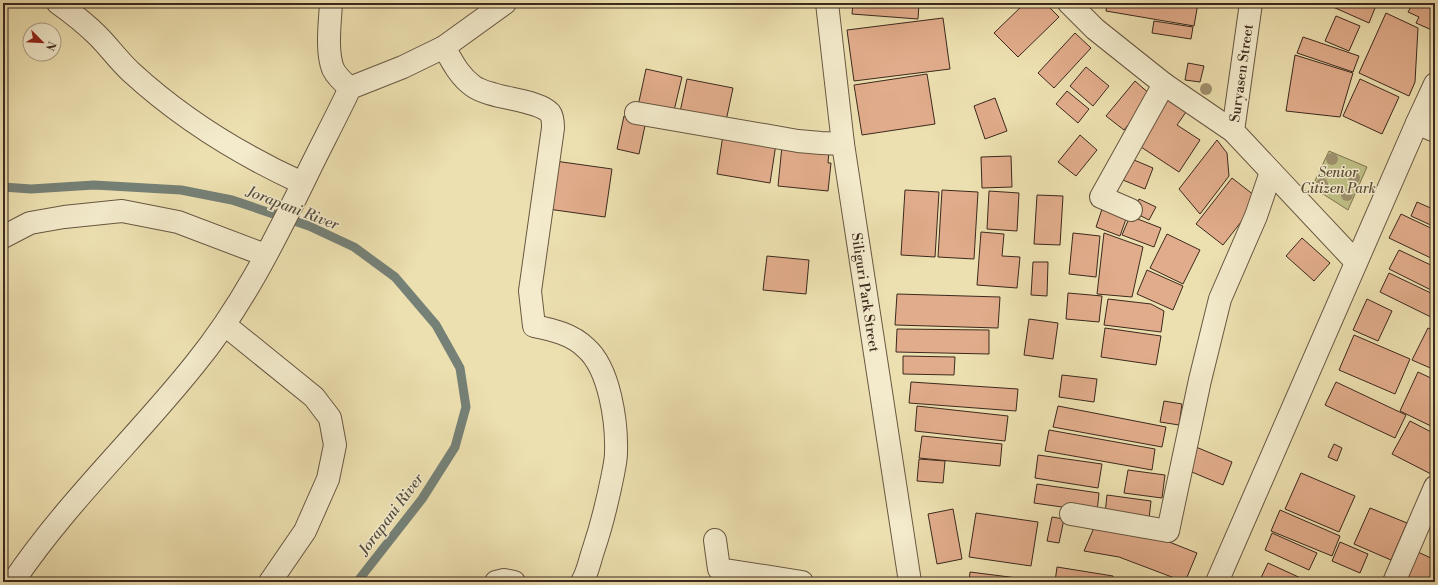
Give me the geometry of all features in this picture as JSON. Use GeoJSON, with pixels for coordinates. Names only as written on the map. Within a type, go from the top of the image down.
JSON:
{"type":"FeatureCollection","features":[{"type":"Feature","properties":{"kind":"street"},"geometry":{"type":"LineString","coordinates":[[58,3],[97,35],[131,72],[174,107],[245,154],[300,187]]}},
{"type":"Feature","properties":{"kind":"street"},"geometry":{"type":"LineString","coordinates":[[331,3],[330,51],[333,69],[339,79],[350,88]]}},
{"type":"Feature","properties":{"kind":"street"},"geometry":{"type":"LineString","coordinates":[[13,582],[55,526],[196,364],[225,325],[245,295],[350,88],[403,67],[444,47],[505,3]]}},
{"type":"Feature","properties":{"kind":"street","name":"Siliguri Park Street"},"geometry":{"type":"LineString","coordinates":[[827,3],[842,144],[910,582]]}},
{"type":"Feature","properties":{"kind":"street"},"geometry":{"type":"LineString","coordinates":[[1069,3],[1095,29],[1164,84],[1233,131]]}},
{"type":"Feature","properties":{"kind":"street","name":"Suryasen Street"},"geometry":{"type":"LineString","coordinates":[[1251,3],[1233,131],[1356,262]]}},
{"type":"Feature","properties":{"kind":"street"},"geometry":{"type":"LineString","coordinates":[[444,47],[460,76],[473,86],[487,93],[540,106],[551,114],[553,121],[530,291],[534,326],[557,331],[574,338],[587,348],[599,364],[609,392],[614,424],[616,454],[609,495],[599,532],[582,582]]}},
{"type":"Feature","properties":{"kind":"street"},"geometry":{"type":"LineString","coordinates":[[1131,210],[1101,196],[1164,84]]}},
{"type":"Feature","properties":{"kind":"street"},"geometry":{"type":"LineString","coordinates":[[1217,582],[1356,262],[1426,127],[1435,84]]}},
{"type":"Feature","properties":{"kind":"street"},"geometry":{"type":"LineString","coordinates":[[636,113],[798,141],[821,144],[842,144]]}},
{"type":"Feature","properties":{"kind":"street"},"geometry":{"type":"LineString","coordinates":[[1072,514],[1168,532],[1200,380],[1220,299],[1256,216],[1271,172]]}},
{"type":"Feature","properties":{"kind":"street"},"geometry":{"type":"LineString","coordinates":[[7,232],[30,223],[64,217],[122,211],[178,222],[267,252]]}},
{"type":"Feature","properties":{"kind":"street"},"geometry":{"type":"LineString","coordinates":[[225,325],[314,397],[330,418],[335,445],[328,479],[305,530],[270,582]]}},
{"type":"Feature","properties":{"kind":"street"},"geometry":{"type":"LineString","coordinates":[[1394,582],[1435,487]]}},
{"type":"Feature","properties":{"kind":"street"},"geometry":{"type":"LineString","coordinates":[[715,540],[719,569],[802,582]]}},
{"type":"Feature","properties":{"kind":"street"},"geometry":{"type":"LineString","coordinates":[[496,582],[504,580],[514,582]]}},
{"type":"Feature","properties":{"kind":"green space","name":"Senior Citizen Park"},"geometry":{"type":"Polygon","coordinates":[[[1329,151],[1367,167],[1348,210],[1312,187],[1329,151]]]}},
{"type":"Feature","properties":{"kind":"building"},"geometry":{"type":"Polygon","coordinates":[[[853,3],[919,3],[918,19],[852,14],[853,3]]]}},
{"type":"Feature","properties":{"kind":"building"},"geometry":{"type":"Polygon","coordinates":[[[1025,3],[1045,3],[1059,17],[1018,57],[994,33],[1025,3]]]}},
{"type":"Feature","properties":{"kind":"building"},"geometry":{"type":"Polygon","coordinates":[[[1107,3],[1198,3],[1194,26],[1106,11],[1107,3]]]}},
{"type":"Feature","properties":{"kind":"building"},"geometry":{"type":"Polygon","coordinates":[[[1324,3],[1377,3],[1369,23],[1324,3]]]}},
{"type":"Feature","properties":{"kind":"building"},"geometry":{"type":"Polygon","coordinates":[[[1413,3],[1435,3],[1434,31],[1416,23],[1419,17],[1408,12],[1413,3]]]}},
{"type":"Feature","properties":{"kind":"building"},"geometry":{"type":"Polygon","coordinates":[[[1386,13],[1418,28],[1415,82],[1409,96],[1359,73],[1386,13]]]}},
{"type":"Feature","properties":{"kind":"building"},"geometry":{"type":"Polygon","coordinates":[[[1336,16],[1360,26],[1349,51],[1325,41],[1336,16]]]}},
{"type":"Feature","properties":{"kind":"building"},"geometry":{"type":"Polygon","coordinates":[[[943,18],[950,69],[854,81],[847,30],[943,18]]]}},
{"type":"Feature","properties":{"kind":"building"},"geometry":{"type":"Polygon","coordinates":[[[1154,21],[1193,27],[1191,39],[1152,33],[1154,21]]]}},
{"type":"Feature","properties":{"kind":"building"},"geometry":{"type":"Polygon","coordinates":[[[1075,33],[1091,48],[1054,88],[1038,73],[1075,33]]]}},
{"type":"Feature","properties":{"kind":"building"},"geometry":{"type":"Polygon","coordinates":[[[1303,37],[1359,56],[1353,72],[1297,53],[1303,37]]]}},
{"type":"Feature","properties":{"kind":"building"},"geometry":{"type":"Polygon","coordinates":[[[1295,55],[1353,73],[1340,117],[1286,111],[1295,55]]]}},
{"type":"Feature","properties":{"kind":"building"},"geometry":{"type":"Polygon","coordinates":[[[1188,63],[1204,66],[1200,82],[1185,80],[1188,63]]]}},
{"type":"Feature","properties":{"kind":"building"},"geometry":{"type":"Polygon","coordinates":[[[1086,67],[1109,86],[1093,106],[1070,86],[1086,67]]]}},
{"type":"Feature","properties":{"kind":"building"},"geometry":{"type":"Polygon","coordinates":[[[646,69],[682,77],[673,115],[638,106],[646,69]]]}},
{"type":"Feature","properties":{"kind":"building"},"geometry":{"type":"Polygon","coordinates":[[[927,74],[935,124],[862,135],[854,85],[927,74]]]}},
{"type":"Feature","properties":{"kind":"building"},"geometry":{"type":"Polygon","coordinates":[[[687,79],[733,88],[726,121],[680,112],[687,79]]]}},
{"type":"Feature","properties":{"kind":"building"},"geometry":{"type":"Polygon","coordinates":[[[1360,79],[1399,97],[1382,134],[1343,116],[1360,79]]]}},
{"type":"Feature","properties":{"kind":"building"},"geometry":{"type":"Polygon","coordinates":[[[1135,81],[1152,96],[1124,130],[1106,116],[1135,81]]]}},
{"type":"Feature","properties":{"kind":"building"},"geometry":{"type":"Polygon","coordinates":[[[1067,91],[1089,109],[1078,123],[1056,104],[1067,91]]]}},
{"type":"Feature","properties":{"kind":"building"},"geometry":{"type":"Polygon","coordinates":[[[995,98],[1007,131],[985,139],[974,106],[995,98]]]}},
{"type":"Feature","properties":{"kind":"building"},"geometry":{"type":"Polygon","coordinates":[[[1167,99],[1186,112],[1177,125],[1200,140],[1179,172],[1138,145],[1167,99]]]}},
{"type":"Feature","properties":{"kind":"building"},"geometry":{"type":"Polygon","coordinates":[[[624,116],[646,121],[639,154],[617,149],[624,116]]]}},
{"type":"Feature","properties":{"kind":"building"},"geometry":{"type":"Polygon","coordinates":[[[723,135],[776,144],[770,183],[717,174],[723,135]]]}},
{"type":"Feature","properties":{"kind":"building"},"geometry":{"type":"Polygon","coordinates":[[[1080,135],[1097,150],[1076,176],[1058,162],[1080,135]]]}},
{"type":"Feature","properties":{"kind":"building"},"geometry":{"type":"Polygon","coordinates":[[[1217,140],[1227,153],[1229,176],[1200,214],[1179,189],[1217,140]]]}},
{"type":"Feature","properties":{"kind":"building"},"geometry":{"type":"Polygon","coordinates":[[[782,146],[829,151],[828,163],[831,163],[828,191],[778,186],[782,146]]]}},
{"type":"Feature","properties":{"kind":"building"},"geometry":{"type":"Polygon","coordinates":[[[1011,156],[1012,187],[982,188],[981,157],[1011,156]]]}},
{"type":"Feature","properties":{"kind":"building"},"geometry":{"type":"Polygon","coordinates":[[[1127,157],[1153,168],[1145,189],[1118,178],[1127,157]]]}},
{"type":"Feature","properties":{"kind":"building"},"geometry":{"type":"Polygon","coordinates":[[[555,161],[612,169],[605,217],[548,209],[555,161]]]}},
{"type":"Feature","properties":{"kind":"building"},"geometry":{"type":"Polygon","coordinates":[[[1232,178],[1259,199],[1223,245],[1196,224],[1232,178]]]}},
{"type":"Feature","properties":{"kind":"building"},"geometry":{"type":"Polygon","coordinates":[[[905,190],[939,192],[935,257],[901,255],[905,190]]]}},
{"type":"Feature","properties":{"kind":"building"},"geometry":{"type":"Polygon","coordinates":[[[942,190],[978,192],[974,259],[938,257],[942,190]]]}},
{"type":"Feature","properties":{"kind":"building"},"geometry":{"type":"Polygon","coordinates":[[[989,191],[1019,193],[1017,231],[987,229],[989,191]]]}},
{"type":"Feature","properties":{"kind":"building"},"geometry":{"type":"Polygon","coordinates":[[[1037,195],[1063,196],[1060,245],[1034,244],[1037,195]]]}},
{"type":"Feature","properties":{"kind":"building"},"geometry":{"type":"Polygon","coordinates":[[[1139,199],[1156,207],[1149,220],[1133,212],[1139,199]]]}},
{"type":"Feature","properties":{"kind":"building"},"geometry":{"type":"Polygon","coordinates":[[[1417,202],[1435,210],[1435,227],[1411,216],[1417,202]]]}},
{"type":"Feature","properties":{"kind":"building"},"geometry":{"type":"Polygon","coordinates":[[[1103,206],[1127,216],[1120,236],[1096,227],[1103,206]]]}},
{"type":"Feature","properties":{"kind":"building"},"geometry":{"type":"Polygon","coordinates":[[[1401,214],[1435,230],[1435,254],[1433,259],[1389,238],[1401,214]]]}},
{"type":"Feature","properties":{"kind":"building"},"geometry":{"type":"Polygon","coordinates":[[[1130,216],[1161,228],[1154,247],[1122,235],[1130,216]]]}},
{"type":"Feature","properties":{"kind":"building"},"geometry":{"type":"Polygon","coordinates":[[[981,232],[1004,234],[1002,256],[1020,257],[1017,288],[977,285],[981,232]]]}},
{"type":"Feature","properties":{"kind":"building"},"geometry":{"type":"Polygon","coordinates":[[[1073,233],[1100,236],[1096,277],[1069,274],[1073,233]]]}},
{"type":"Feature","properties":{"kind":"building"},"geometry":{"type":"Polygon","coordinates":[[[1104,233],[1143,247],[1132,297],[1097,294],[1104,233]]]}},
{"type":"Feature","properties":{"kind":"building"},"geometry":{"type":"Polygon","coordinates":[[[1167,234],[1200,250],[1183,284],[1150,268],[1167,234]]]}},
{"type":"Feature","properties":{"kind":"building"},"geometry":{"type":"Polygon","coordinates":[[[1302,238],[1330,263],[1314,281],[1286,256],[1302,238]]]}},
{"type":"Feature","properties":{"kind":"building"},"geometry":{"type":"Polygon","coordinates":[[[1399,250],[1435,267],[1435,292],[1389,269],[1399,250]]]}},
{"type":"Feature","properties":{"kind":"building"},"geometry":{"type":"Polygon","coordinates":[[[767,256],[809,260],[806,294],[763,290],[767,256]]]}},
{"type":"Feature","properties":{"kind":"building"},"geometry":{"type":"Polygon","coordinates":[[[1033,262],[1048,262],[1047,296],[1031,295],[1033,262]]]}},
{"type":"Feature","properties":{"kind":"building"},"geometry":{"type":"Polygon","coordinates":[[[1147,270],[1183,286],[1173,310],[1137,294],[1147,270]]]}},
{"type":"Feature","properties":{"kind":"building"},"geometry":{"type":"Polygon","coordinates":[[[1389,273],[1435,295],[1435,319],[1380,292],[1389,273]]]}},
{"type":"Feature","properties":{"kind":"building"},"geometry":{"type":"Polygon","coordinates":[[[1068,293],[1102,296],[1099,322],[1066,319],[1068,293]]]}},
{"type":"Feature","properties":{"kind":"building"},"geometry":{"type":"Polygon","coordinates":[[[897,294],[1000,297],[998,328],[895,325],[897,294]]]}},
{"type":"Feature","properties":{"kind":"building"},"geometry":{"type":"Polygon","coordinates":[[[1108,299],[1151,304],[1164,311],[1161,332],[1104,325],[1108,299]]]}},
{"type":"Feature","properties":{"kind":"building"},"geometry":{"type":"Polygon","coordinates":[[[1367,299],[1392,311],[1378,341],[1353,330],[1367,299]]]}},
{"type":"Feature","properties":{"kind":"building"},"geometry":{"type":"Polygon","coordinates":[[[1029,319],[1058,323],[1053,359],[1024,355],[1029,319]]]}},
{"type":"Feature","properties":{"kind":"building"},"geometry":{"type":"Polygon","coordinates":[[[1105,328],[1161,336],[1156,365],[1101,357],[1105,328]]]}},
{"type":"Feature","properties":{"kind":"building"},"geometry":{"type":"Polygon","coordinates":[[[1428,328],[1435,331],[1435,370],[1412,360],[1428,328]]]}},
{"type":"Feature","properties":{"kind":"building"},"geometry":{"type":"Polygon","coordinates":[[[897,329],[989,330],[989,354],[896,352],[897,329]]]}},
{"type":"Feature","properties":{"kind":"building"},"geometry":{"type":"Polygon","coordinates":[[[1354,335],[1410,359],[1395,394],[1339,370],[1354,335]]]}},
{"type":"Feature","properties":{"kind":"building"},"geometry":{"type":"Polygon","coordinates":[[[903,356],[955,357],[954,375],[903,374],[903,356]]]}},
{"type":"Feature","properties":{"kind":"building"},"geometry":{"type":"Polygon","coordinates":[[[1418,372],[1435,380],[1435,428],[1400,411],[1418,372]]]}},
{"type":"Feature","properties":{"kind":"building"},"geometry":{"type":"Polygon","coordinates":[[[1062,375],[1097,379],[1094,402],[1059,397],[1062,375]]]}},
{"type":"Feature","properties":{"kind":"building"},"geometry":{"type":"Polygon","coordinates":[[[911,382],[1018,389],[1016,411],[909,403],[911,382]]]}},
{"type":"Feature","properties":{"kind":"building"},"geometry":{"type":"Polygon","coordinates":[[[1336,382],[1406,415],[1395,438],[1325,405],[1336,382]]]}},
{"type":"Feature","properties":{"kind":"building"},"geometry":{"type":"Polygon","coordinates":[[[1164,401],[1182,404],[1179,425],[1160,422],[1164,401]]]}},
{"type":"Feature","properties":{"kind":"building"},"geometry":{"type":"Polygon","coordinates":[[[917,406],[1008,416],[1005,441],[915,431],[917,406]]]}},
{"type":"Feature","properties":{"kind":"building"},"geometry":{"type":"Polygon","coordinates":[[[1058,406],[1166,427],[1162,447],[1053,427],[1058,406]]]}},
{"type":"Feature","properties":{"kind":"building"},"geometry":{"type":"Polygon","coordinates":[[[1410,421],[1435,434],[1435,466],[1431,474],[1392,454],[1410,421]]]}},
{"type":"Feature","properties":{"kind":"building"},"geometry":{"type":"Polygon","coordinates":[[[1049,430],[1155,449],[1152,470],[1045,451],[1049,430]]]}},
{"type":"Feature","properties":{"kind":"building"},"geometry":{"type":"Polygon","coordinates":[[[922,436],[1002,444],[1000,466],[919,458],[922,436]]]}},
{"type":"Feature","properties":{"kind":"building"},"geometry":{"type":"Polygon","coordinates":[[[1334,444],[1342,448],[1337,461],[1328,457],[1334,444]]]}},
{"type":"Feature","properties":{"kind":"building"},"geometry":{"type":"Polygon","coordinates":[[[1196,447],[1232,462],[1223,485],[1187,470],[1196,447]]]}},
{"type":"Feature","properties":{"kind":"building"},"geometry":{"type":"Polygon","coordinates":[[[1038,455],[1102,464],[1098,488],[1035,478],[1038,455]]]}},
{"type":"Feature","properties":{"kind":"building"},"geometry":{"type":"Polygon","coordinates":[[[919,459],[945,461],[943,483],[917,481],[919,459]]]}},
{"type":"Feature","properties":{"kind":"building"},"geometry":{"type":"Polygon","coordinates":[[[1128,470],[1165,475],[1162,498],[1124,493],[1128,470]]]}},
{"type":"Feature","properties":{"kind":"building"},"geometry":{"type":"Polygon","coordinates":[[[1301,473],[1355,496],[1339,532],[1285,509],[1301,473]]]}},
{"type":"Feature","properties":{"kind":"building"},"geometry":{"type":"Polygon","coordinates":[[[1037,484],[1099,493],[1097,512],[1034,503],[1037,484]]]}},
{"type":"Feature","properties":{"kind":"building"},"geometry":{"type":"Polygon","coordinates":[[[1107,495],[1151,501],[1149,519],[1105,514],[1107,495]]]}},
{"type":"Feature","properties":{"kind":"building"},"geometry":{"type":"Polygon","coordinates":[[[1370,508],[1407,523],[1391,560],[1354,544],[1370,508]]]}},
{"type":"Feature","properties":{"kind":"building"},"geometry":{"type":"Polygon","coordinates":[[[953,509],[962,559],[937,564],[928,514],[953,509]]]}},
{"type":"Feature","properties":{"kind":"building"},"geometry":{"type":"Polygon","coordinates":[[[1280,510],[1340,536],[1332,556],[1271,531],[1280,510]]]}},
{"type":"Feature","properties":{"kind":"building"},"geometry":{"type":"Polygon","coordinates":[[[976,513],[1038,522],[1031,566],[969,557],[976,513]]]}},
{"type":"Feature","properties":{"kind":"building"},"geometry":{"type":"Polygon","coordinates":[[[1052,517],[1064,519],[1059,543],[1047,541],[1052,517]]]}},
{"type":"Feature","properties":{"kind":"building"},"geometry":{"type":"Polygon","coordinates":[[[1096,523],[1134,528],[1197,553],[1185,582],[1119,557],[1084,551],[1096,523]]]}},
{"type":"Feature","properties":{"kind":"building"},"geometry":{"type":"Polygon","coordinates":[[[1272,533],[1317,553],[1309,570],[1265,550],[1272,533]]]}},
{"type":"Feature","properties":{"kind":"building"},"geometry":{"type":"Polygon","coordinates":[[[1340,542],[1368,554],[1360,573],[1332,561],[1340,542]]]}},
{"type":"Feature","properties":{"kind":"building"},"geometry":{"type":"Polygon","coordinates":[[[1418,552],[1435,560],[1435,582],[1405,582],[1418,552]]]}},
{"type":"Feature","properties":{"kind":"building"},"geometry":{"type":"Polygon","coordinates":[[[1268,563],[1305,580],[1304,582],[1259,582],[1268,563]]]}},
{"type":"Feature","properties":{"kind":"building"},"geometry":{"type":"Polygon","coordinates":[[[1057,567],[1113,576],[1112,582],[1055,582],[1057,567]]]}},
{"type":"Feature","properties":{"kind":"building"},"geometry":{"type":"Polygon","coordinates":[[[970,572],[1041,581],[969,582],[970,572]]]}},
{"type":"Feature","properties":{"kind":"waterway","name":"Jorapani River"},"geometry":{"type":"LineString","coordinates":[[3,187],[31,189],[94,185],[181,190],[232,200],[309,226],[354,247],[395,277],[436,325],[460,368],[466,407],[455,447],[422,499],[357,582]]}}]}
